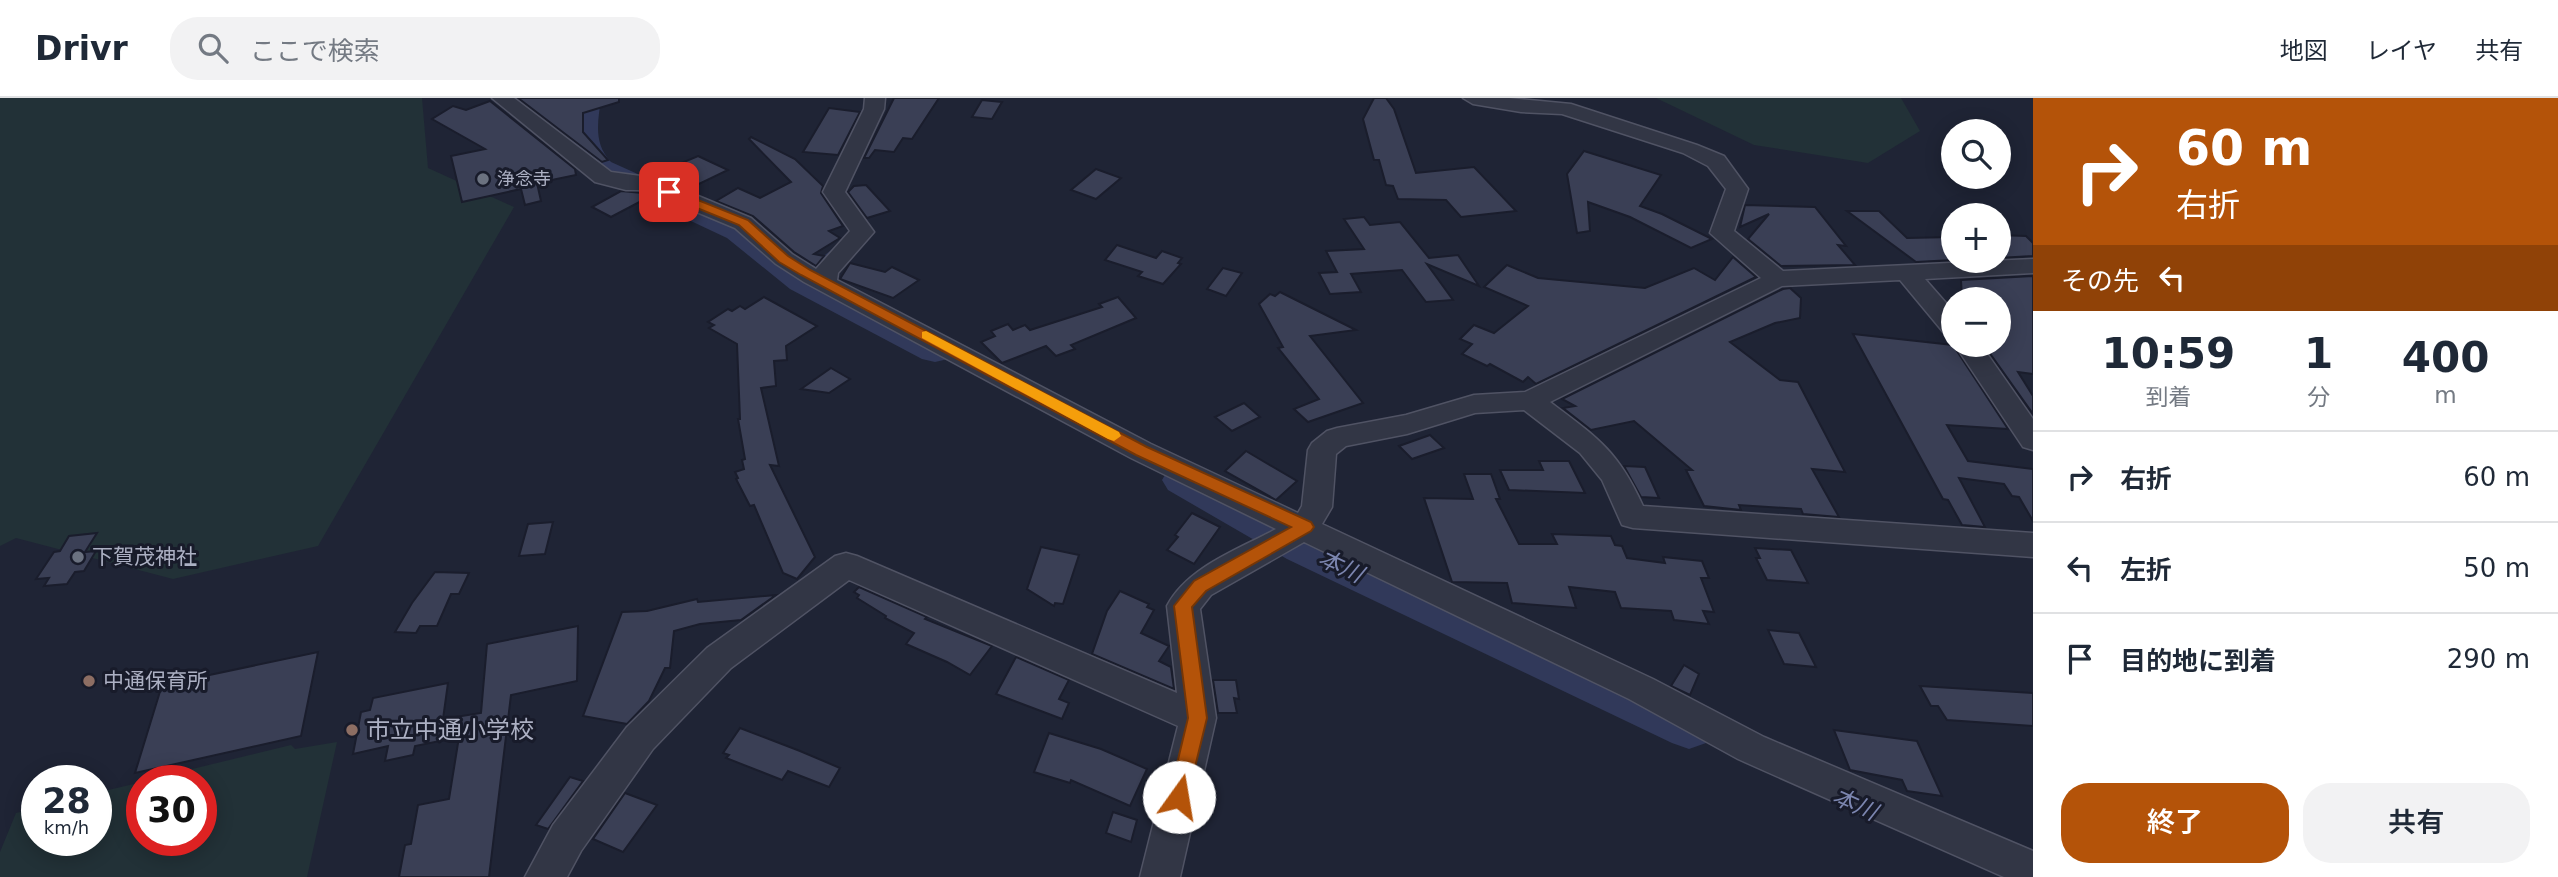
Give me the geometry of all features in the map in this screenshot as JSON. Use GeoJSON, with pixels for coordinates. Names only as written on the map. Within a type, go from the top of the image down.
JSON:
{"type":"FeatureCollection","features":[{"type":"Feature","properties":{"kind":"street"},"geometry":{"type":"LineString","coordinates":[[502,98],[603,177],[637,183],[743,223],[783,259],[814,277],[1293,534],[1693,714],[1751,748],[2033,870]]}},
{"type":"Feature","properties":{"kind":"street"},"geometry":{"type":"LineString","coordinates":[[814,277],[826,272],[862,232],[834,192],[874,109],[876,98]]}},
{"type":"Feature","properties":{"kind":"street"},"geometry":{"type":"LineString","coordinates":[[1473,98],[1521,106],[1564,108],[1690,149],[1716,161],[1737,189],[1722,233],[1777,279]]}},
{"type":"Feature","properties":{"kind":"street"},"geometry":{"type":"LineString","coordinates":[[1160,877],[1198,718],[1183,606],[1200,586],[1293,534],[1317,507],[1322,450],[1337,438],[1407,424],[1474,404],[1530,401],[1777,279],[2025,267],[2033,288]]}},
{"type":"Feature","properties":{"kind":"street"},"geometry":{"type":"LineString","coordinates":[[1907,273],[1941,313]]}},
{"type":"Feature","properties":{"kind":"street"},"geometry":{"type":"LineString","coordinates":[[1977,357],[2033,440]]}},
{"type":"Feature","properties":{"kind":"street"},"geometry":{"type":"LineString","coordinates":[[1530,401],[1590,446],[1615,476],[1633,517],[2033,545]]}},
{"type":"Feature","properties":{"kind":"street"},"geometry":{"type":"LineString","coordinates":[[545,877],[567,838],[640,737],[719,658],[846,565],[1198,718]]}},
{"type":"Feature","properties":{"kind":"shaded area"},"geometry":{"type":"Polygon","coordinates":[[[0,98],[422,98],[428,168],[514,207],[318,546],[173,579],[16,538],[0,546],[0,98]]]}},
{"type":"Feature","properties":{"kind":"shaded area"},"geometry":{"type":"Polygon","coordinates":[[[1656,98],[1901,98],[1920,131],[1868,163],[1754,145],[1656,98]]]}},
{"type":"Feature","properties":{"kind":"shaded area"},"geometry":{"type":"Polygon","coordinates":[[[337,742],[307,877],[0,877],[0,852],[16,813],[21,812],[21,856],[112,856],[112,789],[126,786],[126,856],[217,856],[217,765],[209,765],[291,745],[295,749],[337,742]]]}},
{"type":"Feature","properties":{"kind":"building"},"geometry":{"type":"Polygon","coordinates":[[[518,98],[619,98],[619,102],[583,113],[583,132],[608,160],[602,162],[518,98]]]}},
{"type":"Feature","properties":{"kind":"building"},"geometry":{"type":"Polygon","coordinates":[[[894,98],[939,98],[912,139],[903,138],[894,152],[875,150],[869,158],[864,158],[894,98]]]}},
{"type":"Feature","properties":{"kind":"building"},"geometry":{"type":"Polygon","coordinates":[[[1374,98],[1386,98],[1394,109],[1416,173],[1474,167],[1516,211],[1461,217],[1446,200],[1398,199],[1393,186],[1386,185],[1379,160],[1374,160],[1363,119],[1374,98]]]}},
{"type":"Feature","properties":{"kind":"building"},"geometry":{"type":"Polygon","coordinates":[[[982,100],[1002,102],[992,119],[972,117],[982,100]]]}},
{"type":"Feature","properties":{"kind":"building"},"geometry":{"type":"Polygon","coordinates":[[[490,101],[575,169],[576,175],[537,183],[541,201],[525,205],[521,189],[462,202],[451,156],[485,149],[432,119],[453,106],[466,110],[490,101]]]}},
{"type":"Feature","properties":{"kind":"building"},"geometry":{"type":"Polygon","coordinates":[[[829,108],[860,112],[838,155],[803,152],[829,108]]]}},
{"type":"Feature","properties":{"kind":"building"},"geometry":{"type":"Polygon","coordinates":[[[751,137],[795,159],[823,186],[821,193],[843,226],[829,231],[840,238],[814,254],[824,256],[816,266],[794,252],[753,216],[716,201],[738,188],[760,198],[791,182],[749,139],[751,137]]]}},
{"type":"Feature","properties":{"kind":"building"},"geometry":{"type":"Polygon","coordinates":[[[1584,151],[1661,175],[1640,206],[1712,239],[1691,248],[1630,217],[1588,202],[1590,231],[1577,233],[1567,174],[1584,151]]]}},
{"type":"Feature","properties":{"kind":"building"},"geometry":{"type":"Polygon","coordinates":[[[698,156],[728,170],[699,184],[687,179],[677,184],[653,175],[698,156]]]}},
{"type":"Feature","properties":{"kind":"building"},"geometry":{"type":"Polygon","coordinates":[[[1096,169],[1121,178],[1096,199],[1071,190],[1096,169]]]}},
{"type":"Feature","properties":{"kind":"building"},"geometry":{"type":"Polygon","coordinates":[[[866,185],[890,211],[867,218],[848,192],[854,186],[866,185]]]}},
{"type":"Feature","properties":{"kind":"building"},"geometry":{"type":"Polygon","coordinates":[[[621,191],[651,196],[611,217],[592,207],[621,191]]]}},
{"type":"Feature","properties":{"kind":"building"},"geometry":{"type":"Polygon","coordinates":[[[1745,205],[1815,207],[1846,246],[1838,245],[1855,265],[1781,266],[1748,239],[1769,214],[1740,227],[1745,205]]]}},
{"type":"Feature","properties":{"kind":"building"},"geometry":{"type":"Polygon","coordinates":[[[1847,211],[1879,211],[1907,238],[1941,237],[1941,261],[1916,262],[1847,211]]]}},
{"type":"Feature","properties":{"kind":"building"},"geometry":{"type":"Polygon","coordinates":[[[1364,217],[1370,225],[1400,222],[1429,258],[1458,255],[1479,286],[1427,264],[1453,300],[1426,302],[1402,270],[1351,274],[1361,292],[1330,294],[1319,273],[1337,272],[1326,251],[1364,249],[1344,219],[1364,217]]]}},
{"type":"Feature","properties":{"kind":"building"},"geometry":{"type":"Polygon","coordinates":[[[2011,235],[2026,236],[2033,243],[2033,256],[2011,257],[2011,235]]]}},
{"type":"Feature","properties":{"kind":"building"},"geometry":{"type":"Polygon","coordinates":[[[1117,245],[1156,258],[1162,251],[1182,258],[1178,263],[1181,264],[1163,284],[1138,276],[1142,272],[1105,260],[1117,245]]]}},
{"type":"Feature","properties":{"kind":"building"},"geometry":{"type":"Polygon","coordinates":[[[1733,257],[1756,277],[1536,384],[1528,377],[1523,382],[1490,364],[1487,366],[1462,354],[1472,344],[1460,339],[1474,325],[1494,333],[1528,306],[1484,287],[1507,265],[1538,278],[1645,288],[1694,268],[1715,280],[1733,257]]]}},
{"type":"Feature","properties":{"kind":"building"},"geometry":{"type":"Polygon","coordinates":[[[850,263],[885,272],[892,267],[919,280],[893,298],[840,279],[850,263]]]}},
{"type":"Feature","properties":{"kind":"building"},"geometry":{"type":"Polygon","coordinates":[[[1223,268],[1242,273],[1226,296],[1207,289],[1223,268]]]}},
{"type":"Feature","properties":{"kind":"building"},"geometry":{"type":"Polygon","coordinates":[[[2033,276],[2033,374],[2018,372],[2033,396],[2033,414],[1993,357],[2011,357],[2011,287],[1961,287],[1961,280],[2033,276]]]}},
{"type":"Feature","properties":{"kind":"building"},"geometry":{"type":"Polygon","coordinates":[[[1790,288],[1801,298],[1800,318],[1775,323],[1730,342],[1780,380],[1798,382],[1845,472],[1812,469],[1839,517],[1803,514],[1801,509],[1739,505],[1741,510],[1704,506],[1686,470],[1692,470],[1634,421],[1591,430],[1563,408],[1575,406],[1562,399],[1783,289],[1790,288]]]}},
{"type":"Feature","properties":{"kind":"building"},"geometry":{"type":"Polygon","coordinates":[[[1280,292],[1356,330],[1310,336],[1363,403],[1308,422],[1294,409],[1319,399],[1278,348],[1283,347],[1259,304],[1270,294],[1275,296],[1280,292]]]}},
{"type":"Feature","properties":{"kind":"building"},"geometry":{"type":"Polygon","coordinates":[[[764,297],[817,326],[786,346],[787,360],[774,361],[776,386],[761,388],[779,466],[770,465],[815,557],[797,579],[783,573],[754,505],[750,506],[736,479],[738,478],[735,472],[744,469],[742,460],[745,459],[738,419],[737,344],[709,328],[714,325],[708,322],[728,309],[732,311],[740,306],[745,309],[764,297]]]}},
{"type":"Feature","properties":{"kind":"building"},"geometry":{"type":"Polygon","coordinates":[[[1118,297],[1136,318],[1071,345],[1075,349],[1056,356],[1046,346],[1002,363],[981,342],[995,336],[991,331],[1008,324],[1013,330],[1025,325],[1030,330],[1102,307],[1099,304],[1118,297]]]}},
{"type":"Feature","properties":{"kind":"building"},"geometry":{"type":"Polygon","coordinates":[[[1853,334],[1941,344],[1941,357],[1961,357],[2008,429],[1947,425],[1968,461],[2033,469],[2033,521],[2019,497],[2012,496],[2004,484],[1959,478],[1985,527],[1962,525],[1948,500],[1943,499],[1853,334]]]}},
{"type":"Feature","properties":{"kind":"building"},"geometry":{"type":"Polygon","coordinates":[[[831,368],[850,379],[829,393],[801,389],[831,368]]]}},
{"type":"Feature","properties":{"kind":"building"},"geometry":{"type":"Polygon","coordinates":[[[1244,403],[1260,417],[1232,431],[1215,417],[1244,403]]]}},
{"type":"Feature","properties":{"kind":"building"},"geometry":{"type":"Polygon","coordinates":[[[1430,435],[1444,448],[1412,459],[1399,446],[1430,435]]]}},
{"type":"Feature","properties":{"kind":"building"},"geometry":{"type":"Polygon","coordinates":[[[1246,451],[1297,481],[1276,500],[1225,471],[1246,451]]]}},
{"type":"Feature","properties":{"kind":"building"},"geometry":{"type":"Polygon","coordinates":[[[1539,461],[1569,461],[1585,493],[1509,490],[1500,470],[1543,470],[1539,461]]]}},
{"type":"Feature","properties":{"kind":"building"},"geometry":{"type":"Polygon","coordinates":[[[1624,466],[1645,467],[1659,498],[1641,497],[1624,466]]]}},
{"type":"Feature","properties":{"kind":"building"},"geometry":{"type":"Polygon","coordinates":[[[1464,474],[1491,474],[1500,499],[1496,499],[1519,544],[1557,544],[1552,534],[1611,536],[1615,545],[1622,546],[1627,558],[1665,563],[1663,557],[1702,561],[1709,578],[1701,578],[1714,612],[1703,611],[1709,624],[1674,620],[1671,611],[1621,608],[1615,592],[1569,587],[1576,608],[1512,603],[1507,583],[1452,582],[1424,498],[1473,499],[1464,474]]]}},
{"type":"Feature","properties":{"kind":"building"},"geometry":{"type":"Polygon","coordinates":[[[1192,513],[1220,527],[1194,564],[1167,550],[1192,513]]]}},
{"type":"Feature","properties":{"kind":"building"},"geometry":{"type":"Polygon","coordinates":[[[553,522],[545,554],[519,556],[528,524],[553,522]]]}},
{"type":"Feature","properties":{"kind":"building"},"geometry":{"type":"Polygon","coordinates":[[[97,533],[85,552],[96,551],[84,571],[75,572],[67,584],[44,586],[49,578],[36,579],[54,552],[60,551],[69,536],[97,533]]]}},
{"type":"Feature","properties":{"kind":"building"},"geometry":{"type":"Polygon","coordinates":[[[1041,547],[1079,555],[1063,604],[1055,603],[1054,606],[1027,589],[1041,547]]]}},
{"type":"Feature","properties":{"kind":"building"},"geometry":{"type":"Polygon","coordinates":[[[1755,548],[1791,550],[1808,583],[1767,580],[1756,558],[1760,558],[1755,548]]]}},
{"type":"Feature","properties":{"kind":"building"},"geometry":{"type":"Polygon","coordinates":[[[435,572],[469,573],[459,594],[451,594],[437,626],[420,626],[416,633],[395,632],[412,603],[435,572]]]}},
{"type":"Feature","properties":{"kind":"building"},"geometry":{"type":"Polygon","coordinates":[[[859,587],[927,617],[925,619],[992,646],[970,675],[906,644],[914,633],[885,618],[886,616],[857,598],[859,595],[854,592],[859,587]]]}},
{"type":"Feature","properties":{"kind":"building"},"geometry":{"type":"Polygon","coordinates":[[[1120,591],[1149,604],[1147,607],[1154,610],[1141,633],[1169,646],[1159,661],[1171,667],[1174,689],[1092,654],[1107,611],[1120,591]]]}},
{"type":"Feature","properties":{"kind":"building"},"geometry":{"type":"Polygon","coordinates":[[[776,595],[741,620],[700,624],[674,631],[670,668],[665,668],[649,701],[627,724],[583,716],[622,612],[647,611],[697,599],[698,602],[776,595]]]}},
{"type":"Feature","properties":{"kind":"building"},"geometry":{"type":"Polygon","coordinates":[[[578,626],[577,681],[511,695],[489,877],[399,877],[405,845],[411,844],[418,805],[449,799],[459,737],[415,746],[413,755],[385,761],[388,746],[353,754],[361,712],[370,710],[373,698],[448,683],[443,719],[481,713],[487,644],[578,626]]]}},
{"type":"Feature","properties":{"kind":"building"},"geometry":{"type":"Polygon","coordinates":[[[1768,630],[1799,633],[1816,667],[1784,664],[1768,630]]]}},
{"type":"Feature","properties":{"kind":"building"},"geometry":{"type":"Polygon","coordinates":[[[318,652],[301,736],[171,765],[137,765],[162,685],[318,652]]]}},
{"type":"Feature","properties":{"kind":"building"},"geometry":{"type":"Polygon","coordinates":[[[1016,657],[1069,680],[1059,699],[1069,703],[1062,719],[996,694],[1016,657]]]}},
{"type":"Feature","properties":{"kind":"building"},"geometry":{"type":"Polygon","coordinates":[[[1684,665],[1699,674],[1690,695],[1671,686],[1684,665]]]}},
{"type":"Feature","properties":{"kind":"building"},"geometry":{"type":"Polygon","coordinates":[[[1213,680],[1236,680],[1239,699],[1234,698],[1237,713],[1218,713],[1213,680]]]}},
{"type":"Feature","properties":{"kind":"building"},"geometry":{"type":"Polygon","coordinates":[[[1920,686],[2033,693],[2033,726],[1947,720],[1938,706],[1931,706],[1920,686]]]}},
{"type":"Feature","properties":{"kind":"building"},"geometry":{"type":"Polygon","coordinates":[[[740,728],[840,768],[829,787],[788,771],[782,780],[726,758],[729,755],[723,753],[740,728]]]}},
{"type":"Feature","properties":{"kind":"building"},"geometry":{"type":"Polygon","coordinates":[[[1834,730],[1917,741],[1942,796],[1907,791],[1902,780],[1850,770],[1834,730]]]}},
{"type":"Feature","properties":{"kind":"building"},"geometry":{"type":"Polygon","coordinates":[[[1049,733],[1101,749],[1147,769],[1130,806],[1071,780],[1070,783],[1034,772],[1049,733]]]}},
{"type":"Feature","properties":{"kind":"building"},"geometry":{"type":"Polygon","coordinates":[[[570,777],[583,781],[548,829],[536,825],[570,777]]]}},
{"type":"Feature","properties":{"kind":"building"},"geometry":{"type":"Polygon","coordinates":[[[625,793],[657,805],[623,852],[593,839],[625,793]]]}},
{"type":"Feature","properties":{"kind":"building"},"geometry":{"type":"Polygon","coordinates":[[[1113,812],[1137,820],[1131,842],[1106,833],[1113,812]]]}},
{"type":"Feature","properties":{"kind":"waterway","name":"本川"},"geometry":{"type":"LineString","coordinates":[[588,98],[583,132],[588,154],[601,168],[738,231],[802,282],[935,351]]}},
{"type":"Feature","properties":{"kind":"waterway"},"geometry":{"type":"LineString","coordinates":[[802,282],[813,268],[834,251]]}},
{"type":"Feature","properties":{"kind":"waterway","name":"本川"},"geometry":{"type":"LineString","coordinates":[[1182,480],[1302,548],[1689,728]]}},
{"type":"Feature","properties":{"kind":"slow traffic"},"geometry":{"type":"LineString","coordinates":[[926,335],[1114,436]]}},
{"type":"Feature","properties":{"kind":"place","name":"浄念寺"},"geometry":{"type":"Point","coordinates":[483,179]}},
{"type":"Feature","properties":{"kind":"place","name":"下賀茂神社"},"geometry":{"type":"Point","coordinates":[78,557]}},
{"type":"Feature","properties":{"kind":"place","name":"中通保育所"},"geometry":{"type":"Point","coordinates":[89,681]}},
{"type":"Feature","properties":{"kind":"place","name":"市立中通小学校"},"geometry":{"type":"Point","coordinates":[352,730]}},
{"type":"Feature","properties":{"kind":"route"},"geometry":{"type":"LineString","coordinates":[[669,192],[743,223],[783,259],[1141,451],[1305,527],[1200,586],[1183,606],[1198,718],[1179,797]]}}]}
